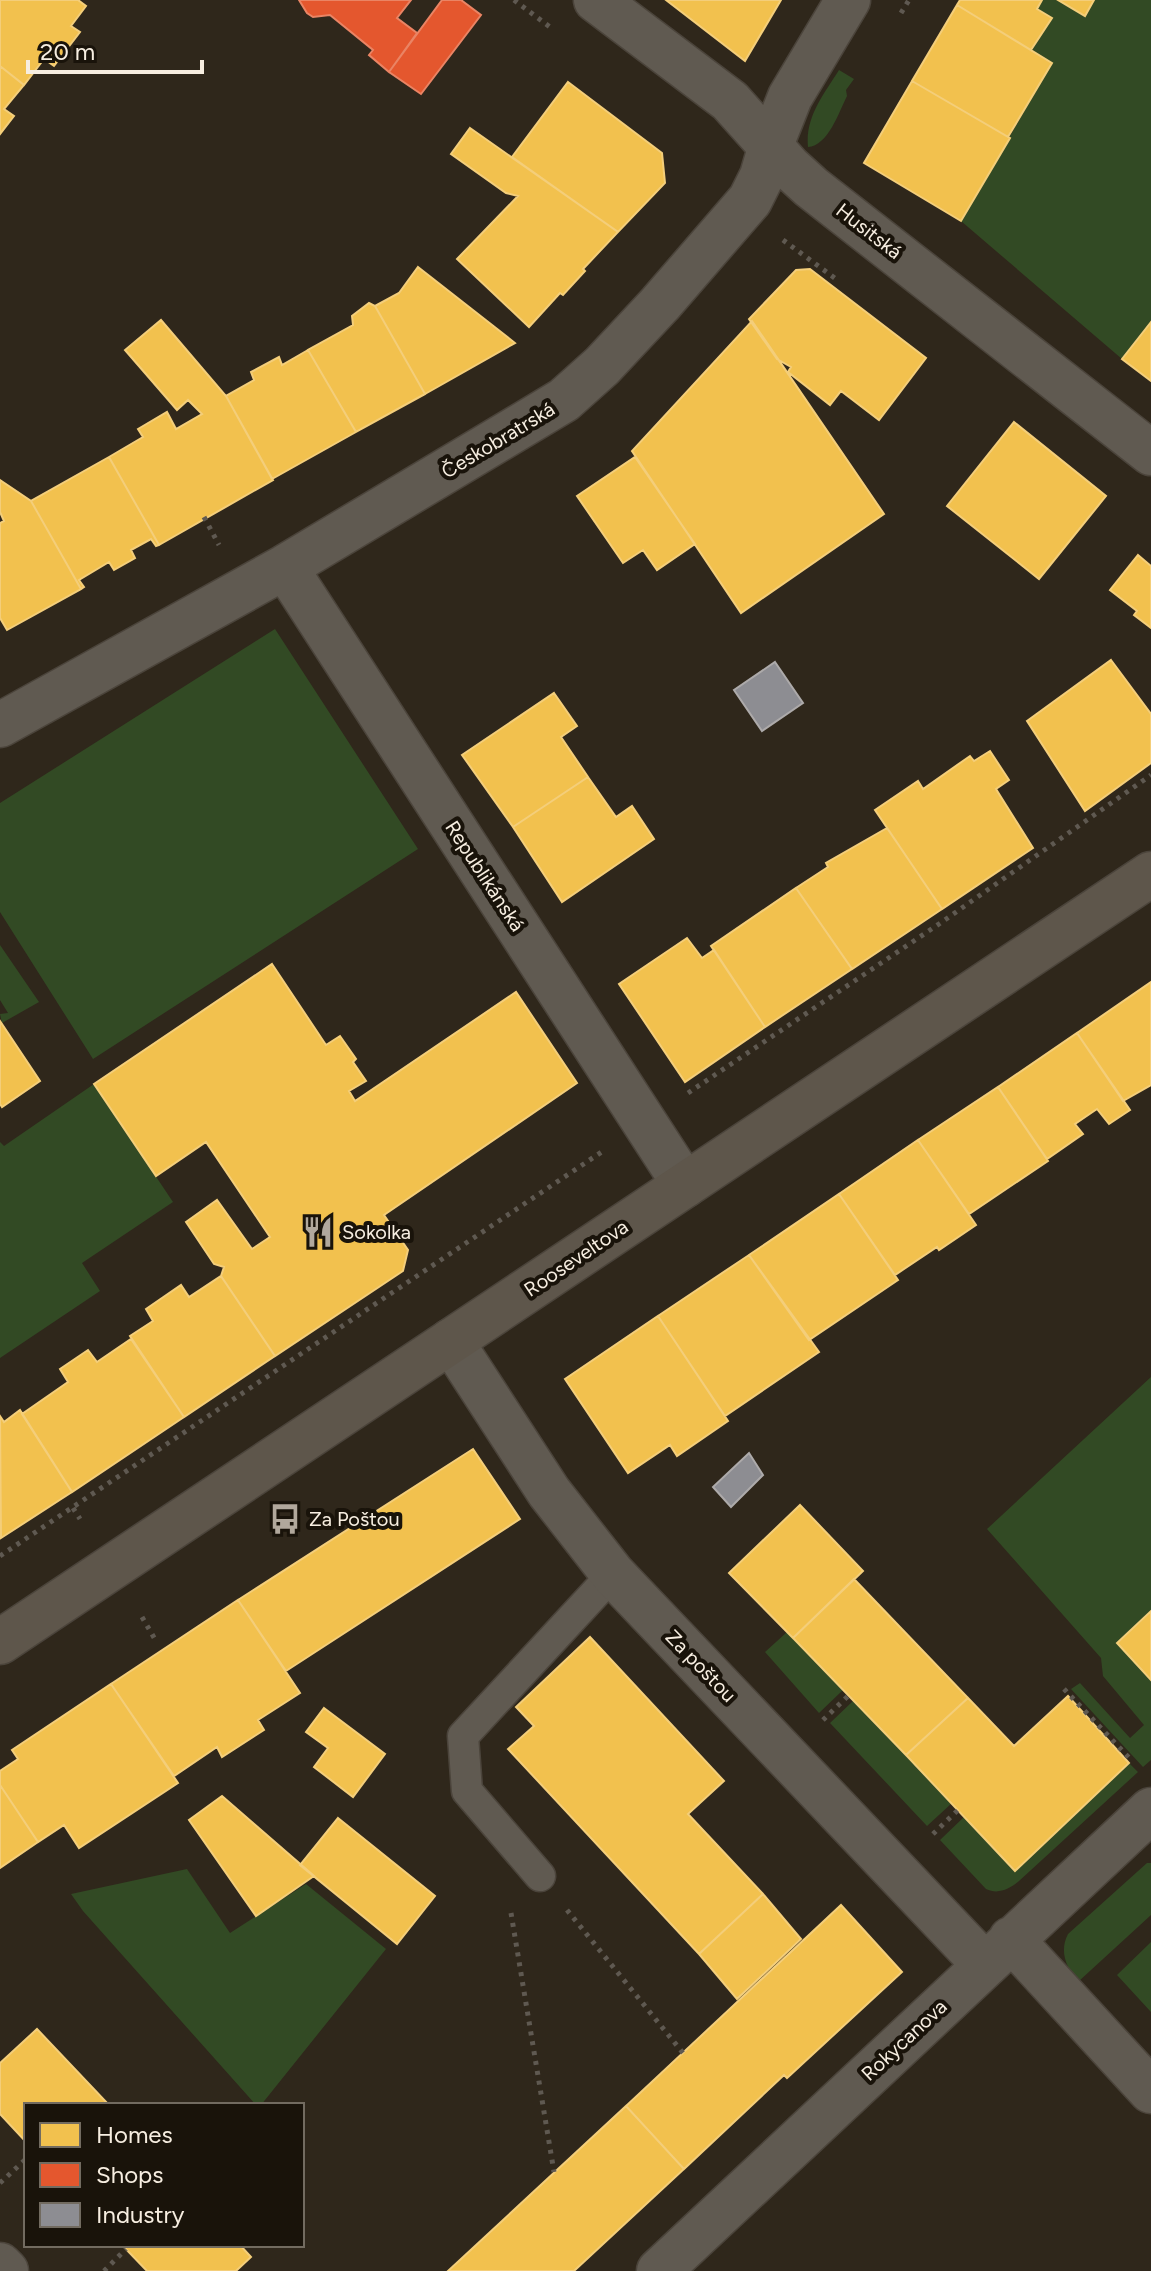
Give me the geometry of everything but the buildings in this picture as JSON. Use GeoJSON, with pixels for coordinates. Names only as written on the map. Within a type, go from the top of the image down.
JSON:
{"type":"FeatureCollection","features":[{"type":"Feature","properties":{"kind":"street","name":"Husitská"},"geometry":{"type":"LineString","coordinates":[[596,0],[730,101],[811,187],[1151,453]]}},
{"type":"Feature","properties":{"kind":"street","name":"Českobratrská"},"geometry":{"type":"LineString","coordinates":[[0,725],[285,567],[564,400],[602,366],[750,200],[762,176],[790,97],[848,0]]}},
{"type":"Feature","properties":{"kind":"street","name":"Republikánská"},"geometry":{"type":"LineString","coordinates":[[285,567],[685,1185]]}},
{"type":"Feature","properties":{"kind":"street","name":"Rooseveltova"},"geometry":{"type":"LineString","coordinates":[[0,1642],[1151,874]]}},
{"type":"Feature","properties":{"kind":"street","name":"Za poštou"},"geometry":{"type":"LineString","coordinates":[[451,1341],[549,1492],[613,1574],[997,1951],[1151,2091]]}},
{"type":"Feature","properties":{"kind":"street","name":"Rokycanova"},"geometry":{"type":"LineString","coordinates":[[659,2271],[997,1951],[1151,1810]]}},
{"type":"Feature","properties":{"kind":"street"},"geometry":{"type":"LineString","coordinates":[[0,2265],[6,2271]]}},
{"type":"Feature","properties":{"kind":"lane"},"geometry":{"type":"LineString","coordinates":[[540,1876],[467,1791],[463,1736],[613,1574]]}},
{"type":"Feature","properties":{"kind":"path"},"geometry":{"type":"LineString","coordinates":[[514,0],[550,28]]}},
{"type":"Feature","properties":{"kind":"path"},"geometry":{"type":"LineString","coordinates":[[775,234],[839,281]]}},
{"type":"Feature","properties":{"kind":"path"},"geometry":{"type":"LineString","coordinates":[[204,517],[222,551]]}},
{"type":"Feature","properties":{"kind":"path"},"geometry":{"type":"LineString","coordinates":[[0,1556],[939,924],[1151,775]]}},
{"type":"Feature","properties":{"kind":"path"},"geometry":{"type":"LineString","coordinates":[[73,1508],[80,1519]]}},
{"type":"Feature","properties":{"kind":"path"},"geometry":{"type":"LineString","coordinates":[[142,1617],[156,1641]]}},
{"type":"Feature","properties":{"kind":"path"},"geometry":{"type":"LineString","coordinates":[[1064,1689],[1139,1768]]}},
{"type":"Feature","properties":{"kind":"path"},"geometry":{"type":"LineString","coordinates":[[819,1723],[848,1696]]}},
{"type":"Feature","properties":{"kind":"path"},"geometry":{"type":"LineString","coordinates":[[927,1840],[958,1810]]}},
{"type":"Feature","properties":{"kind":"path"},"geometry":{"type":"LineString","coordinates":[[540,1876],[683,2053]]}},
{"type":"Feature","properties":{"kind":"path"},"geometry":{"type":"LineString","coordinates":[[510,1904],[554,2172]]}},
{"type":"Feature","properties":{"kind":"path"},"geometry":{"type":"LineString","coordinates":[[0,2183],[24,2161]]}},
{"type":"Feature","properties":{"kind":"path"},"geometry":{"type":"LineString","coordinates":[[104,2271],[126,2249]]}},
{"type":"Feature","properties":{"kind":"green space"},"geometry":{"type":"Polygon","coordinates":[[[1042,0],[1058,0],[1085,16],[1094,0],[1151,0],[1151,322],[1122,359],[961,221],[1052,63],[1031,50],[1052,18],[1037,9],[1042,0]]]}},
{"type":"Feature","properties":{"kind":"green space"},"geometry":{"type":"Polygon","coordinates":[[[839,70],[854,79],[846,90],[847,96],[827,135],[808,147],[813,116],[839,70]]]}},
{"type":"Feature","properties":{"kind":"green space"},"geometry":{"type":"Polygon","coordinates":[[[275,629],[418,849],[93,1059],[0,912],[0,803],[275,629]]]}},
{"type":"Feature","properties":{"kind":"green space"},"geometry":{"type":"Polygon","coordinates":[[[0,945],[39,1002],[2,1023],[0,1014],[8,1013],[0,1000],[0,945]]]}},
{"type":"Feature","properties":{"kind":"green space"},"geometry":{"type":"Polygon","coordinates":[[[94,1084],[173,1202],[82,1263],[100,1291],[0,1358],[0,1142],[4,1146],[94,1084]]]}},
{"type":"Feature","properties":{"kind":"green space"},"geometry":{"type":"Polygon","coordinates":[[[1151,1377],[1151,1611],[1117,1643],[1151,1680],[1151,1760],[1143,1767],[1071,1689],[1080,1683],[1130,1738],[1144,1725],[1103,1676],[1101,1658],[987,1529],[1151,1377]]]}},
{"type":"Feature","properties":{"kind":"green space"},"geometry":{"type":"Polygon","coordinates":[[[787,1632],[843,1690],[819,1713],[765,1652],[787,1632]]]}},
{"type":"Feature","properties":{"kind":"green space"},"geometry":{"type":"Polygon","coordinates":[[[853,1701],[952,1803],[927,1826],[830,1723],[853,1701]]]}},
{"type":"Feature","properties":{"kind":"green space"},"geometry":{"type":"Polygon","coordinates":[[[1129,1763],[1138,1772],[1008,1889],[986,1889],[940,1840],[964,1817],[1015,1870],[1129,1763]]]}},
{"type":"Feature","properties":{"kind":"green space"},"geometry":{"type":"Polygon","coordinates":[[[1147,1863],[1151,1863],[1151,1915],[1079,1981],[1065,1959],[1064,1947],[1068,1934],[1147,1863]]]}},
{"type":"Feature","properties":{"kind":"green space"},"geometry":{"type":"Polygon","coordinates":[[[187,1869],[230,1933],[306,1884],[386,1949],[263,2103],[254,2103],[71,1894],[187,1869]]]}},
{"type":"Feature","properties":{"kind":"green space"},"geometry":{"type":"Polygon","coordinates":[[[1151,1942],[1151,2012],[1117,1975],[1151,1942]]]}},
{"type":"Feature","properties":{"kind":"place","name":"Sokolka"},"geometry":{"type":"Point","coordinates":[318,1232]}},
{"type":"Feature","properties":{"kind":"place","name":"Za Poštou"},"geometry":{"type":"Point","coordinates":[285,1519]}}]}
